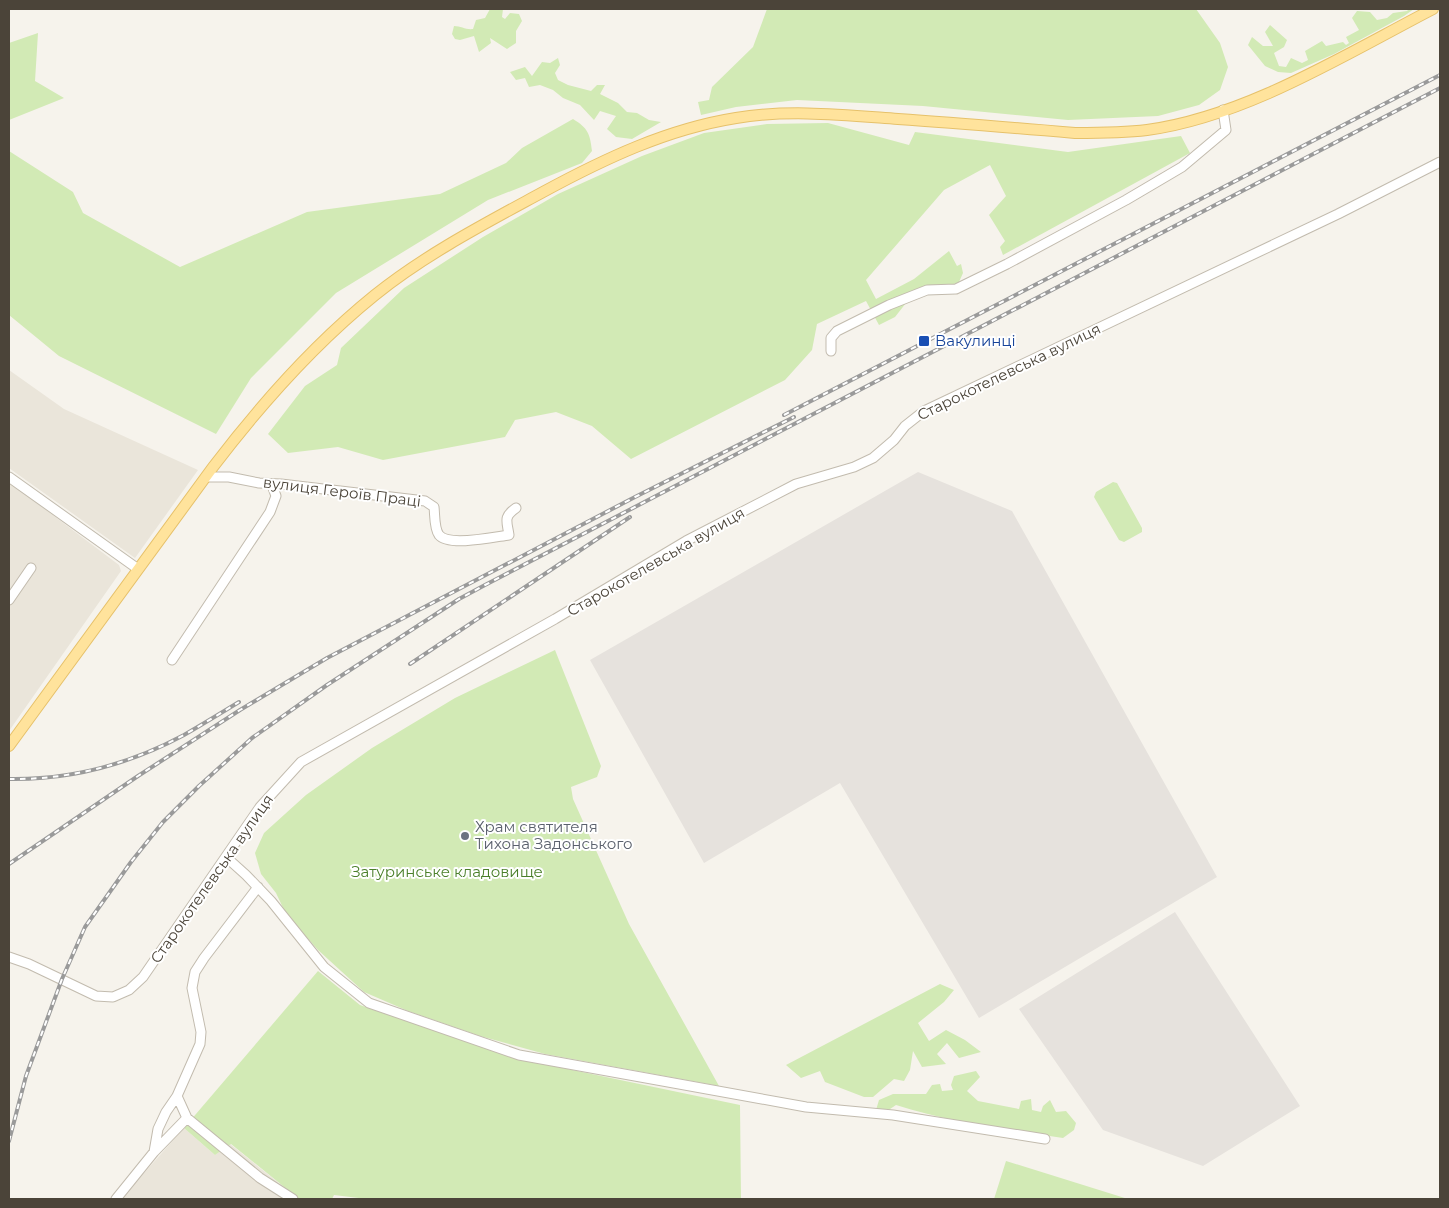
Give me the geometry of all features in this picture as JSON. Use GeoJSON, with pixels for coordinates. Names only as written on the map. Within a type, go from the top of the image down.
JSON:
{"type":"FeatureCollection","features":[{"type":"Feature","properties":{"kind":"main road"},"geometry":{"type":"LineString","coordinates":[[9,746],[206,477],[239,434],[291,373],[322,342],[377,294],[411,270],[451,244],[569,178],[638,146],[691,127],[736,118],[773,114],[861,116],[1075,133],[1111,133],[1157,128],[1192,121],[1250,101],[1294,81],[1433,9]]}},
{"type":"Feature","properties":{"kind":"street"},"geometry":{"type":"LineString","coordinates":[[831,351],[831,338],[837,331],[889,305],[927,290],[956,289],[1007,264],[1126,200],[1182,167],[1226,130],[1223,110]]}},
{"type":"Feature","properties":{"kind":"street","name":"Старокотелевська вулиця"},"geometry":{"type":"LineString","coordinates":[[9,957],[29,964],[96,996],[113,997],[129,990],[143,977],[260,807],[301,762],[555,619],[686,541],[796,484],[854,467],[873,458],[894,440],[905,426],[924,411],[1338,214],[1440,162]]}},
{"type":"Feature","properties":{"kind":"street"},"geometry":{"type":"LineString","coordinates":[[9,477],[138,569]]}},
{"type":"Feature","properties":{"kind":"street","name":"вулиця Героїв Праці"},"geometry":{"type":"LineString","coordinates":[[206,477],[229,477],[272,485],[281,484],[425,501],[431,503],[434,507],[436,528],[439,535],[446,540],[456,541],[510,535],[508,513],[516,508]]}},
{"type":"Feature","properties":{"kind":"street"},"geometry":{"type":"LineString","coordinates":[[172,660],[270,512],[276,496],[272,485]]}},
{"type":"Feature","properties":{"kind":"street"},"geometry":{"type":"LineString","coordinates":[[9,600],[31,568]]}},
{"type":"Feature","properties":{"kind":"street"},"geometry":{"type":"LineString","coordinates":[[226,857],[258,888],[324,967],[368,1003],[519,1055],[806,1107],[902,1116],[1044,1139]]}},
{"type":"Feature","properties":{"kind":"street"},"geometry":{"type":"LineString","coordinates":[[154,1152],[158,1129],[166,1112],[177,1096],[200,1044],[201,1032],[192,988],[195,972],[258,888]]}},
{"type":"Feature","properties":{"kind":"street"},"geometry":{"type":"LineString","coordinates":[[177,1096],[188,1118],[260,1178],[293,1199]]}},
{"type":"Feature","properties":{"kind":"street"},"geometry":{"type":"LineString","coordinates":[[116,1199],[154,1152],[188,1118]]}},
{"type":"Feature","properties":{"kind":"shaded area"},"geometry":{"type":"Polygon","coordinates":[[[9,370],[64,409],[198,470],[135,558],[9,468],[9,370]]]}},
{"type":"Feature","properties":{"kind":"shaded area"},"geometry":{"type":"Polygon","coordinates":[[[918,472],[1012,511],[1217,877],[979,1018],[840,783],[704,863],[590,660],[918,472]]]}},
{"type":"Feature","properties":{"kind":"shaded area"},"geometry":{"type":"Polygon","coordinates":[[[9,482],[119,565],[121,571],[9,731],[9,482]]]}},
{"type":"Feature","properties":{"kind":"shaded area"},"geometry":{"type":"Polygon","coordinates":[[[1175,912],[1300,1106],[1203,1166],[1103,1130],[1019,1009],[1175,912]]]}},
{"type":"Feature","properties":{"kind":"shaded area"},"geometry":{"type":"Polygon","coordinates":[[[184,1128],[215,1155],[230,1144],[299,1199],[121,1199],[184,1128]]]}},
{"type":"Feature","properties":{"kind":"green space"},"geometry":{"type":"Polygon","coordinates":[[[490,9],[503,9],[502,17],[505,19],[510,13],[519,14],[522,21],[516,31],[516,43],[507,49],[490,38],[491,43],[479,52],[474,36],[460,40],[455,39],[452,34],[454,26],[473,29],[476,20],[485,18],[490,9]]]}},
{"type":"Feature","properties":{"kind":"green space"},"geometry":{"type":"Polygon","coordinates":[[[767,9],[1196,9],[1220,43],[1228,67],[1220,90],[1199,105],[1158,116],[1068,120],[923,106],[797,100],[736,107],[701,115],[698,102],[709,100],[712,87],[753,47],[767,9]]]}},
{"type":"Feature","properties":{"kind":"green space"},"geometry":{"type":"Polygon","coordinates":[[[1414,9],[1334,54],[1291,73],[1278,72],[1265,66],[1248,45],[1252,37],[1263,46],[1273,46],[1265,32],[1270,25],[1287,40],[1284,47],[1274,53],[1279,66],[1286,67],[1291,58],[1302,63],[1308,60],[1305,51],[1322,41],[1326,46],[1343,42],[1346,45],[1349,43],[1346,37],[1359,30],[1352,18],[1357,11],[1370,12],[1377,20],[1414,9]]]}},
{"type":"Feature","properties":{"kind":"green space"},"geometry":{"type":"Polygon","coordinates":[[[38,33],[35,81],[64,98],[9,120],[9,43],[38,33]]]}},
{"type":"Feature","properties":{"kind":"green space"},"geometry":{"type":"Polygon","coordinates":[[[558,58],[560,65],[555,73],[558,80],[568,85],[591,91],[597,85],[605,85],[600,94],[618,103],[627,112],[637,113],[649,120],[661,122],[632,139],[616,137],[607,129],[616,116],[600,111],[594,120],[580,105],[540,85],[529,87],[525,78],[516,80],[510,72],[525,67],[532,76],[542,62],[550,63],[558,58]]]}},
{"type":"Feature","properties":{"kind":"green space"},"geometry":{"type":"Polygon","coordinates":[[[573,119],[582,125],[590,140],[592,151],[582,163],[488,200],[336,293],[251,378],[216,434],[59,356],[9,315],[9,151],[73,192],[83,213],[180,267],[307,212],[440,194],[506,163],[522,148],[573,119]]]}},
{"type":"Feature","properties":{"kind":"green space"},"geometry":{"type":"Polygon","coordinates":[[[828,123],[909,145],[915,132],[1068,152],[1181,136],[1190,153],[1003,255],[1000,247],[1005,241],[989,215],[1006,196],[990,165],[944,190],[866,280],[876,299],[914,279],[949,251],[957,266],[961,264],[963,273],[959,282],[906,303],[895,317],[879,325],[866,301],[817,324],[812,350],[785,380],[631,459],[592,426],[556,412],[515,420],[505,437],[383,460],[338,447],[288,453],[268,434],[305,386],[337,365],[341,348],[404,288],[483,237],[558,194],[642,156],[704,133],[767,124],[828,123]]]}},
{"type":"Feature","properties":{"kind":"green space"},"geometry":{"type":"Polygon","coordinates":[[[1113,482],[1117,483],[1142,528],[1142,532],[1124,542],[1119,540],[1094,497],[1096,492],[1113,482]]]}},
{"type":"Feature","properties":{"kind":"green space","name":"Затуринське кладовище"},"geometry":{"type":"Polygon","coordinates":[[[555,650],[601,766],[597,777],[571,787],[573,799],[629,924],[719,1086],[545,1054],[480,1036],[408,1011],[364,992],[318,950],[286,914],[276,893],[261,874],[255,853],[264,833],[306,795],[372,748],[455,698],[555,650]]]}},
{"type":"Feature","properties":{"kind":"green space"},"geometry":{"type":"Polygon","coordinates":[[[318,971],[360,1005],[515,1058],[740,1105],[741,1199],[367,1199],[334,1195],[332,1199],[299,1199],[231,1144],[215,1155],[184,1128],[318,971]]]}},
{"type":"Feature","properties":{"kind":"green space"},"geometry":{"type":"Polygon","coordinates":[[[940,984],[954,990],[944,1002],[918,1023],[929,1041],[946,1030],[965,1040],[981,1052],[959,1058],[947,1043],[937,1054],[946,1064],[922,1067],[913,1051],[910,1070],[904,1081],[894,1079],[873,1097],[864,1097],[825,1082],[820,1071],[801,1078],[786,1065],[940,984]]]}},
{"type":"Feature","properties":{"kind":"green space"},"geometry":{"type":"Polygon","coordinates":[[[976,1071],[980,1077],[967,1091],[978,1101],[1019,1109],[1021,1101],[1031,1099],[1032,1110],[1041,1112],[1043,1106],[1050,1100],[1056,1112],[1066,1111],[1076,1123],[1074,1130],[1063,1138],[958,1121],[896,1105],[887,1111],[876,1110],[879,1100],[893,1094],[926,1094],[932,1085],[940,1084],[942,1091],[953,1090],[951,1085],[954,1076],[976,1071]]]}},
{"type":"Feature","properties":{"kind":"green space"},"geometry":{"type":"Polygon","coordinates":[[[1006,1161],[1128,1199],[994,1199],[1006,1161]]]}},
{"type":"Feature","properties":{"kind":"railway"},"geometry":{"type":"LineString","coordinates":[[784,415],[1440,75]]}},
{"type":"Feature","properties":{"kind":"railway"},"geometry":{"type":"LineString","coordinates":[[9,1141],[26,1076],[62,979],[85,927],[131,862],[163,822],[252,738],[327,685],[459,599],[1440,88]]}},
{"type":"Feature","properties":{"kind":"railway"},"geometry":{"type":"LineString","coordinates":[[9,864],[138,776],[240,710],[327,658],[635,497],[794,417]]}},
{"type":"Feature","properties":{"kind":"railway"},"geometry":{"type":"LineString","coordinates":[[410,664],[630,517]]}},
{"type":"Feature","properties":{"kind":"railway"},"geometry":{"type":"LineString","coordinates":[[9,779],[54,777],[121,762],[184,735],[239,702]]}},
{"type":"Feature","properties":{"kind":"place","name":"Вакулинці"},"geometry":{"type":"Point","coordinates":[924,341]}},
{"type":"Feature","properties":{"kind":"place","name":"Храм святителя Тихона Задонського"},"geometry":{"type":"Point","coordinates":[465,836]}}]}
